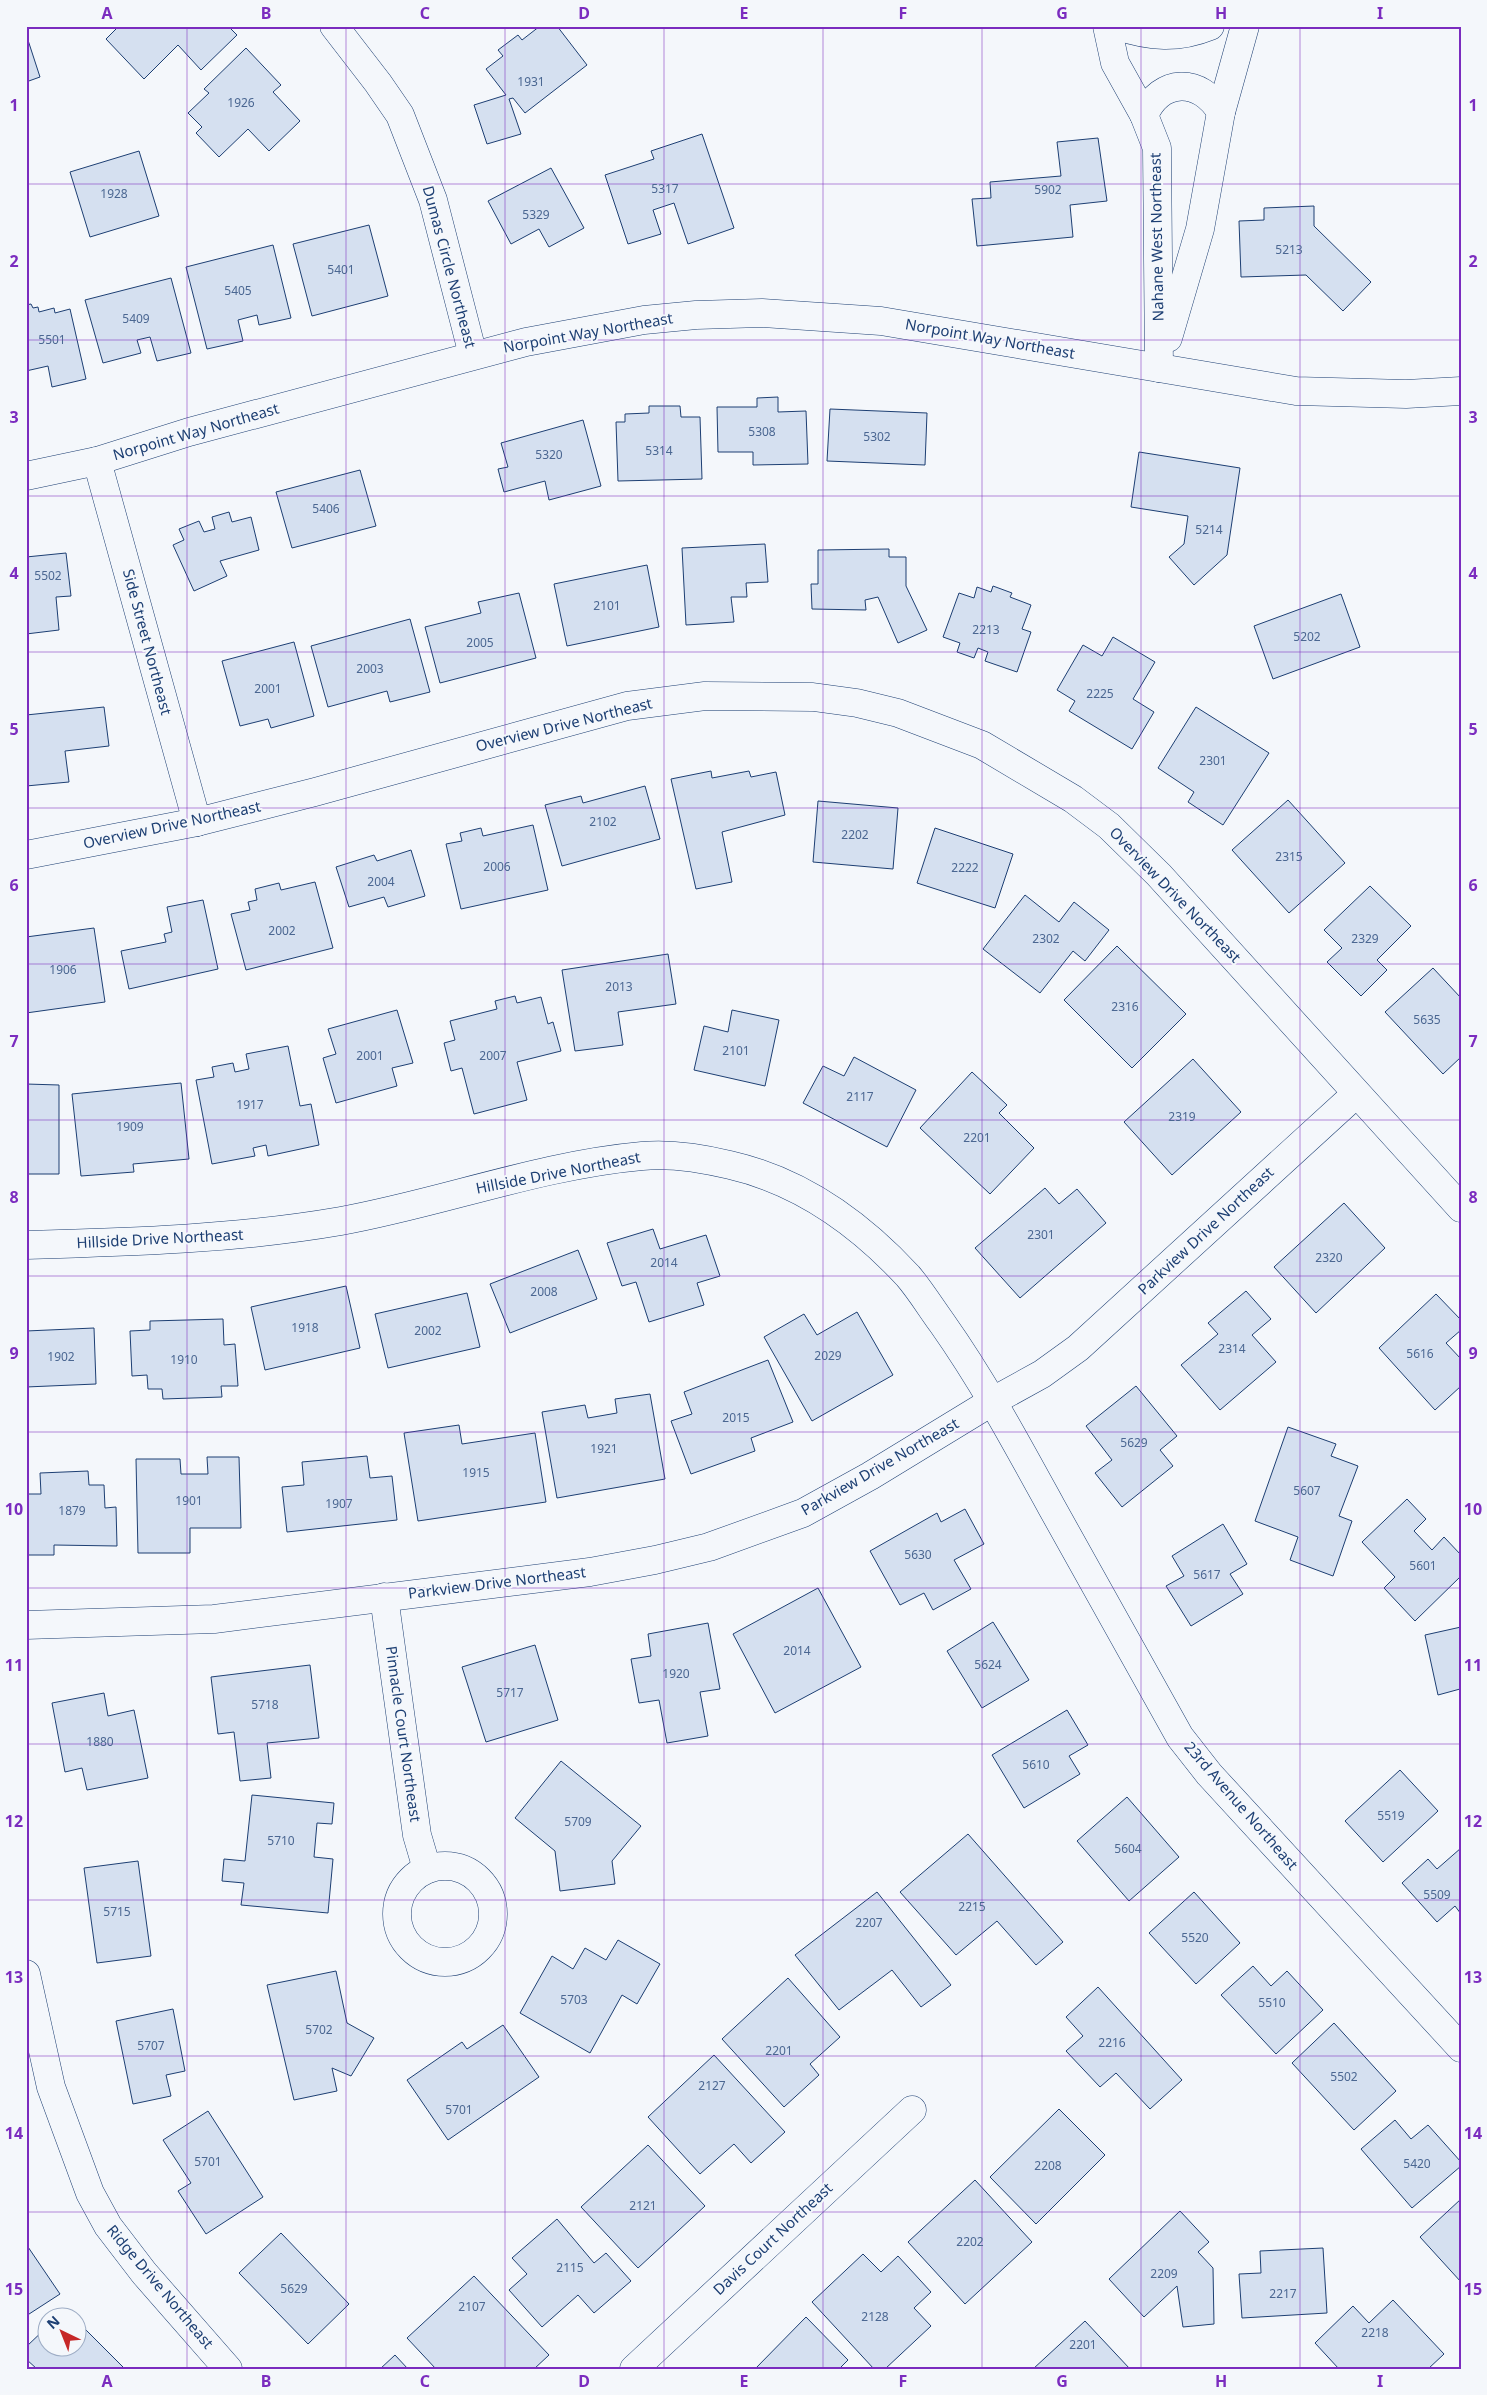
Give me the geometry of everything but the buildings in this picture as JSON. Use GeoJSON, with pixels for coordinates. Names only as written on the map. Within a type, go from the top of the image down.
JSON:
{"type":"FeatureCollection","features":[{"type":"Feature","properties":{"kind":"street","name":"Dumas Circle Northeast"},"geometry":{"type":"LineString","coordinates":[[334,26],[378,83],[400,116],[434,200],[473,355]]}},
{"type":"Feature","properties":{"kind":"street","name":"Nahane West Northeast"},"geometry":{"type":"LineString","coordinates":[[1107,26],[1115,63],[1144,115],[1157,148],[1159,368]]}},
{"type":"Feature","properties":{"kind":"street"},"geometry":{"type":"LineString","coordinates":[[1118,26],[1155,36],[1175,36],[1210,26]]}},
{"type":"Feature","properties":{"kind":"street"},"geometry":{"type":"LineString","coordinates":[[1159,368],[1200,229],[1221,112],[1245,26]]}},
{"type":"Feature","properties":{"kind":"street"},"geometry":{"type":"LineString","coordinates":[[1144,115],[1149,104],[1158,95],[1169,89],[1181,86],[1194,88],[1205,93],[1214,101],[1221,112]]}},
{"type":"Feature","properties":{"kind":"street","name":"Norpoint Way Northeast"},"geometry":{"type":"LineString","coordinates":[[26,476],[96,462],[189,432],[526,342],[644,320],[696,315],[762,313],[881,321],[1296,391],[1406,394],[1461,391]]}},
{"type":"Feature","properties":{"kind":"street","name":"Side Street Northeast"},"geometry":{"type":"LineString","coordinates":[[96,462],[197,822]]}},
{"type":"Feature","properties":{"kind":"street","name":"Overview Drive Northeast"},"geometry":{"type":"LineString","coordinates":[[26,855],[197,822],[315,792],[627,706],[705,696],[813,696],[857,703],[898,713],[982,745],[1073,800],[1109,826],[1166,882],[1461,1208]]}},
{"type":"Feature","properties":{"kind":"street","name":"Parkview Drive Northeast"},"geometry":{"type":"LineString","coordinates":[[26,1625],[214,1619],[590,1572],[655,1560],[709,1547],[803,1513],[870,1476],[993,1401],[1042,1374],[1078,1348],[1356,1094]]}},
{"type":"Feature","properties":{"kind":"street","name":"Hillside Drive Northeast"},"geometry":{"type":"LineString","coordinates":[[26,1245],[173,1241],[267,1232],[343,1220],[611,1160],[645,1156],[708,1160],[747,1169],[780,1180],[821,1202],[855,1226],[909,1277],[954,1340],[993,1401]]}},
{"type":"Feature","properties":{"kind":"street","name":"23rd Avenue Northeast"},"geometry":{"type":"LineString","coordinates":[[993,1401],[1180,1737],[1209,1774],[1461,2048]]}},
{"type":"Feature","properties":{"kind":"street","name":"Pinnacle Court Northeast"},"geometry":{"type":"LineString","coordinates":[[384,1597],[417,1835],[427,1869]]}},
{"type":"Feature","properties":{"kind":"street","name":"Ridge Drive Northeast"},"geometry":{"type":"LineString","coordinates":[[26,1974],[51,2087],[90,2193],[108,2226],[144,2273],[228,2369]]}},
{"type":"Feature","properties":{"kind":"street","name":"Davis Court Northeast"},"geometry":{"type":"LineString","coordinates":[[634,2369],[912,2110]]}}]}
